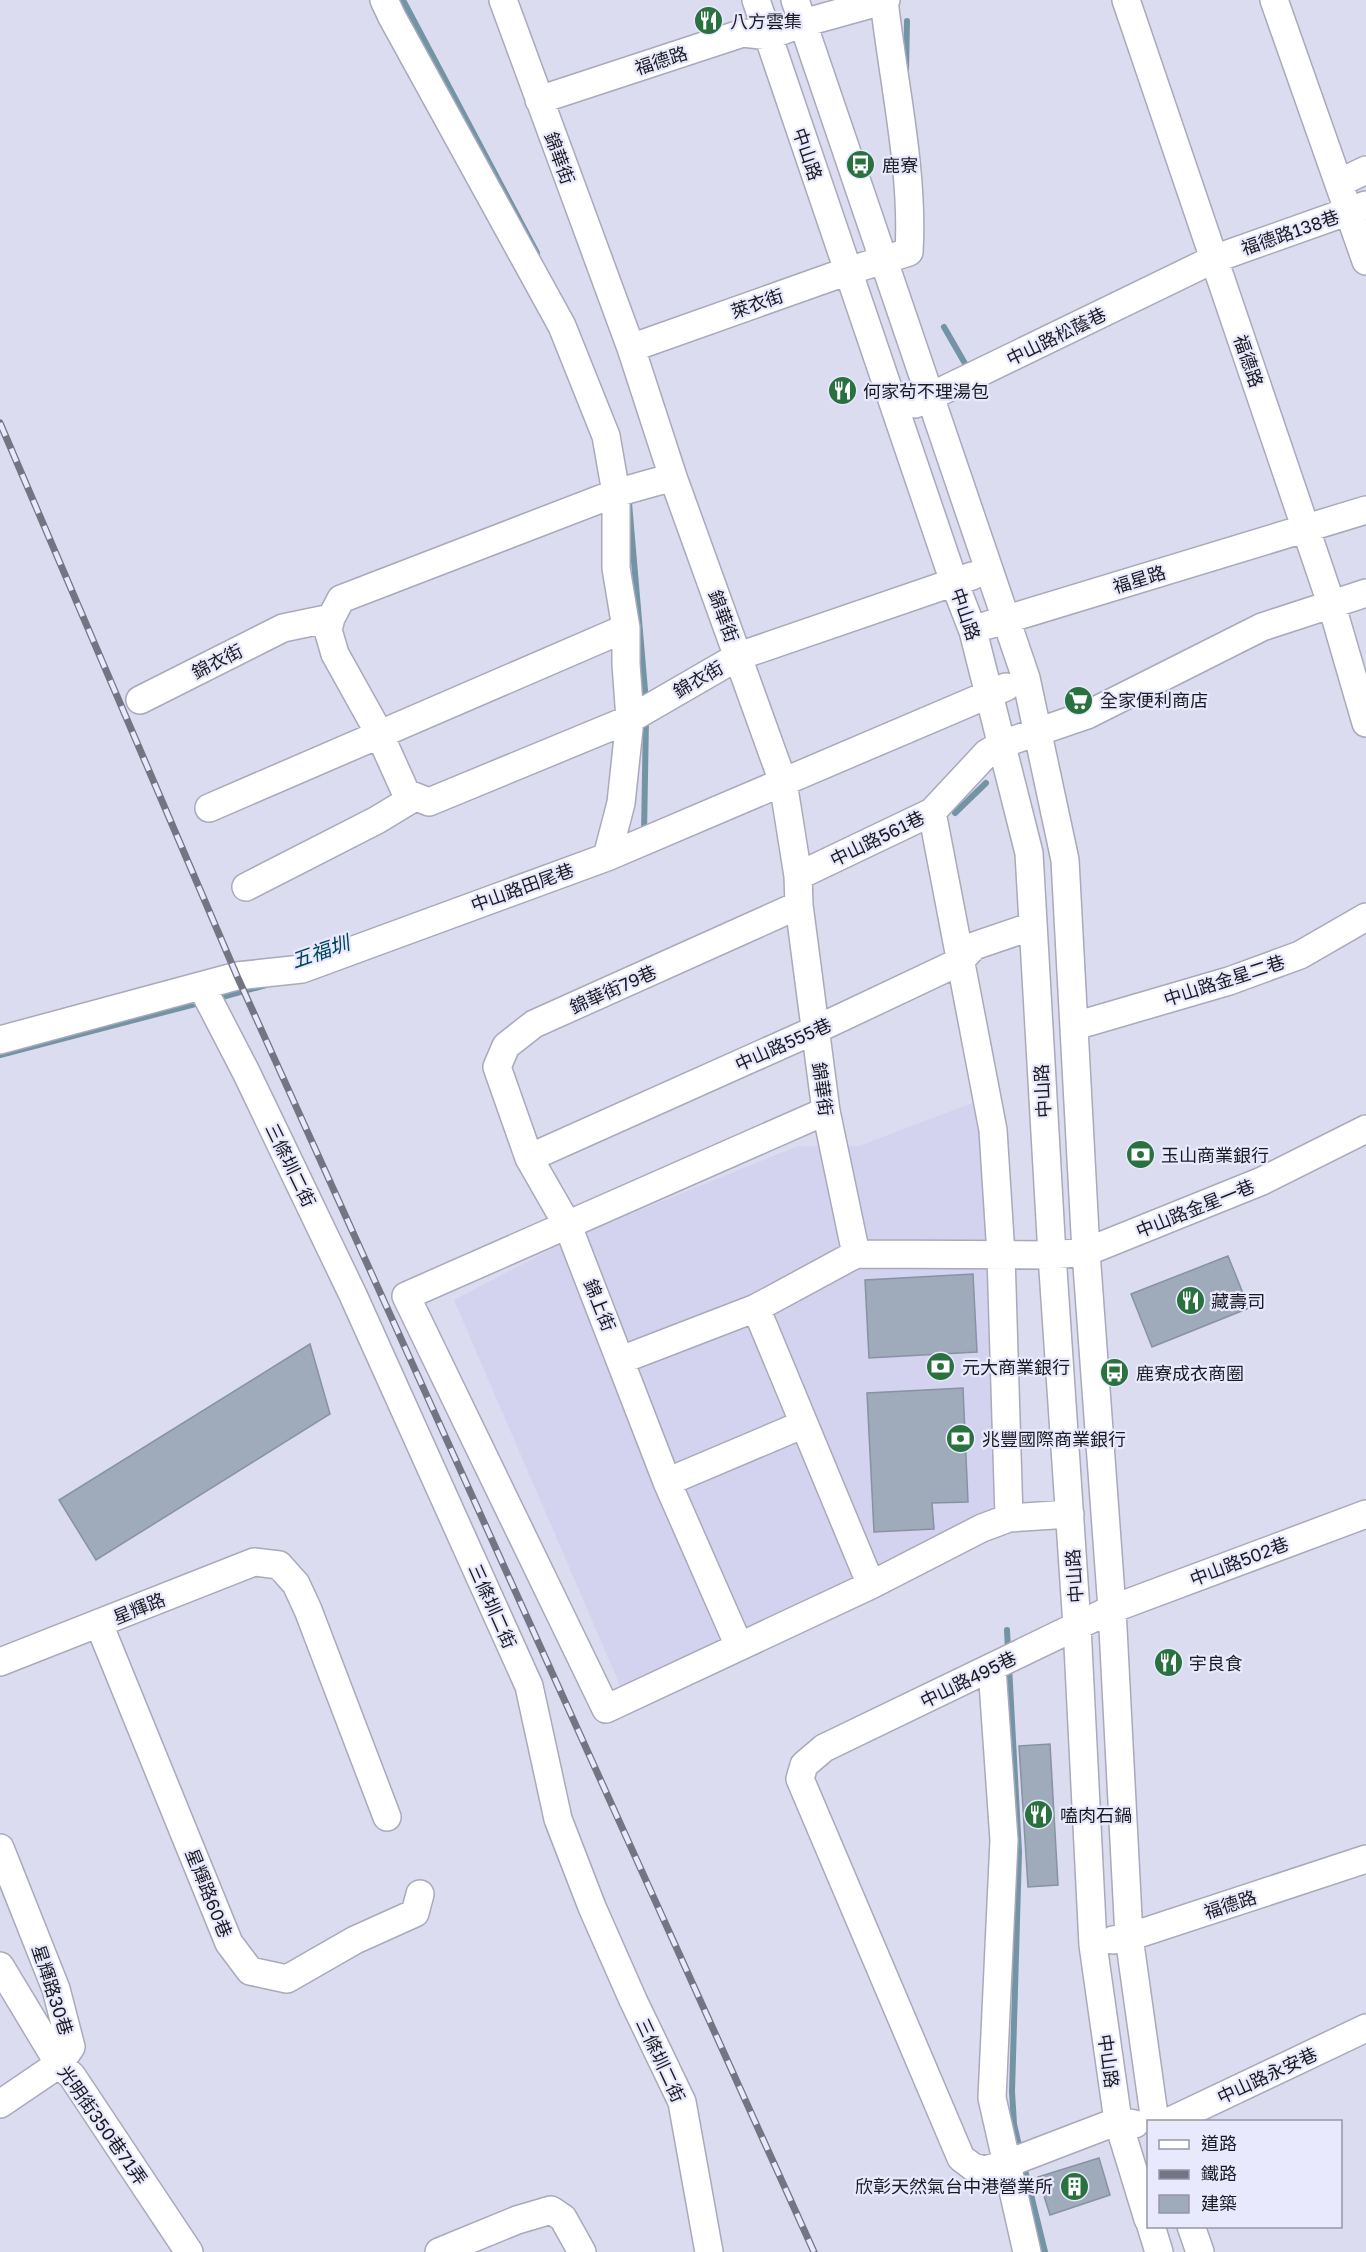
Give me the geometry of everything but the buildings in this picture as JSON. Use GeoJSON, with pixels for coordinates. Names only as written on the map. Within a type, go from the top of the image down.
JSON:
{"type":"FeatureCollection","features":[{"type":"Feature","properties":{"kind":"street"},"geometry":{"type":"LineString","coordinates":[[384,0],[562,326],[606,436],[616,493],[616,568],[626,628],[630,719],[621,803],[607,857]]}},
{"type":"Feature","properties":{"kind":"street","name":"錦華街"},"geometry":{"type":"LineString","coordinates":[[503,0],[631,348],[673,477],[783,782],[798,876],[799,905],[826,1111],[856,1254]]}},
{"type":"Feature","properties":{"kind":"street","name":"中山路"},"geometry":{"type":"LineString","coordinates":[[756,0],[954,582],[973,631],[1029,853],[1052,1255],[1077,1626],[1093,1945],[1118,2121],[1147,2212]]}},
{"type":"Feature","properties":{"kind":"street","name":"福德路"},"geometry":{"type":"LineString","coordinates":[[539,100],[743,33],[768,36],[799,12],[885,0]]}},
{"type":"Feature","properties":{"kind":"street","name":"萊衣街"},"geometry":{"type":"LineString","coordinates":[[631,348],[848,271],[909,252],[911,225],[901,121],[885,0]]}},
{"type":"Feature","properties":{"kind":"street","name":"福德路"},"geometry":{"type":"LineString","coordinates":[[1126,0],[1332,606],[1366,723]]}},
{"type":"Feature","properties":{"kind":"street"},"geometry":{"type":"LineString","coordinates":[[1274,0],[1339,183],[1358,208],[1366,261]]}},
{"type":"Feature","properties":{"kind":"street","name":"中山路"},"geometry":{"type":"LineString","coordinates":[[799,12],[1026,678],[1039,730],[1065,860],[1076,1026],[1086,1252],[1112,1609],[1129,1937],[1155,2120]]}},
{"type":"Feature","properties":{"kind":"street"},"geometry":{"type":"LineString","coordinates":[[1339,183],[1366,170]]}},
{"type":"Feature","properties":{"kind":"street","name":"福德路138巷"},"geometry":{"type":"LineString","coordinates":[[1214,259],[1358,208]]}},
{"type":"Feature","properties":{"kind":"street","name":"中山路松蔭巷"},"geometry":{"type":"LineString","coordinates":[[897,413],[1214,259]]}},
{"type":"Feature","properties":{"kind":"street"},"geometry":{"type":"LineString","coordinates":[[415,797],[406,793],[379,733],[335,654],[328,630],[331,618],[341,599],[616,493],[673,477]]}},
{"type":"Feature","properties":{"kind":"street","name":"福星路"},"geometry":{"type":"LineString","coordinates":[[973,631],[1366,510]]}},
{"type":"Feature","properties":{"kind":"street","name":"錦衣街"},"geometry":{"type":"LineString","coordinates":[[246,887],[377,820],[415,797],[429,802],[630,719],[739,656],[990,570]]}},
{"type":"Feature","properties":{"kind":"street"},"geometry":{"type":"LineString","coordinates":[[1002,744],[1039,730],[1088,716],[1262,627],[1366,593]]}},
{"type":"Feature","properties":{"kind":"street","name":"錦衣街"},"geometry":{"type":"LineString","coordinates":[[140,700],[283,628],[331,618]]}},
{"type":"Feature","properties":{"kind":"street"},"geometry":{"type":"LineString","coordinates":[[209,808],[626,628]]}},
{"type":"Feature","properties":{"kind":"street","name":"中山路田尾巷"},"geometry":{"type":"LineString","coordinates":[[0,1040],[206,996],[237,976],[302,969],[607,857],[1026,678]]}},
{"type":"Feature","properties":{"kind":"street","name":"中山路561巷"},"geometry":{"type":"LineString","coordinates":[[798,876],[932,812],[987,753],[1002,744]]}},
{"type":"Feature","properties":{"kind":"street"},"geometry":{"type":"LineString","coordinates":[[932,812],[993,1130],[1001,1255],[1009,1518]]}},
{"type":"Feature","properties":{"kind":"street","name":"錦華街79巷"},"geometry":{"type":"LineString","coordinates":[[529,1158],[497,1067],[506,1046],[534,1024],[799,905]]}},
{"type":"Feature","properties":{"kind":"street","name":"中山路金星二巷"},"geometry":{"type":"LineString","coordinates":[[1076,1026],[1229,981],[1290,959],[1366,917]]}},
{"type":"Feature","properties":{"kind":"street","name":"中山路555巷"},"geometry":{"type":"LineString","coordinates":[[529,1158],[815,1030],[959,962],[974,946],[1033,926]]}},
{"type":"Feature","properties":{"kind":"street","name":"三條圳二街"},"geometry":{"type":"LineString","coordinates":[[206,996],[246,1072],[353,1295],[529,1686],[558,1819],[592,1907],[682,2102],[709,2252]]}},
{"type":"Feature","properties":{"kind":"street"},"geometry":{"type":"LineString","coordinates":[[826,1111],[406,1296],[606,1709],[871,1585],[982,1528],[1009,1518],[1070,1514]]}},
{"type":"Feature","properties":{"kind":"street","name":"中山路金星一巷"},"geometry":{"type":"LineString","coordinates":[[1086,1252],[1262,1181],[1366,1129]]}},
{"type":"Feature","properties":{"kind":"street","name":"錦上街"},"geometry":{"type":"LineString","coordinates":[[529,1158],[568,1226],[667,1482],[739,1646]]}},
{"type":"Feature","properties":{"kind":"street"},"geometry":{"type":"LineString","coordinates":[[621,1360],[756,1308],[856,1254],[1052,1255],[1086,1252]]}},
{"type":"Feature","properties":{"kind":"street"},"geometry":{"type":"LineString","coordinates":[[756,1308],[871,1585]]}},
{"type":"Feature","properties":{"kind":"street"},"geometry":{"type":"LineString","coordinates":[[667,1482],[804,1424]]}},
{"type":"Feature","properties":{"kind":"street","name":"中山路502巷"},"geometry":{"type":"LineString","coordinates":[[1112,1609],[1366,1514]]}},
{"type":"Feature","properties":{"kind":"street","name":"星輝路"},"geometry":{"type":"LineString","coordinates":[[0,1662],[254,1562],[279,1565],[296,1584],[308,1610],[387,1817]]}},
{"type":"Feature","properties":{"kind":"street","name":"中山路495巷"},"geometry":{"type":"LineString","coordinates":[[1112,1609],[824,1748],[804,1765],[800,1779],[961,2158],[973,2167],[985,2170],[1118,2121]]}},
{"type":"Feature","properties":{"kind":"street","name":"星輝路60巷"},"geometry":{"type":"LineString","coordinates":[[99,1624],[230,1943],[250,1971],[287,1979],[355,1940],[415,1913],[420,1894]]}},
{"type":"Feature","properties":{"kind":"street"},"geometry":{"type":"LineString","coordinates":[[992,1668],[1004,1840],[992,2098],[1027,2252]]}},
{"type":"Feature","properties":{"kind":"street","name":"星輝路30巷"},"geometry":{"type":"LineString","coordinates":[[0,1848],[56,1989],[71,2047],[59,2064],[0,2104]]}},
{"type":"Feature","properties":{"kind":"street","name":"福德路"},"geometry":{"type":"LineString","coordinates":[[1093,1945],[1129,1937],[1366,1858]]}},
{"type":"Feature","properties":{"kind":"street","name":"光明街350巷71弄"},"geometry":{"type":"LineString","coordinates":[[0,1966],[59,2064],[72,2076],[189,2252]]}},
{"type":"Feature","properties":{"kind":"street","name":"中山路永安巷"},"geometry":{"type":"LineString","coordinates":[[1170,2120],[1366,2028]]}},
{"type":"Feature","properties":{"kind":"street"},"geometry":{"type":"LineString","coordinates":[[1118,2121],[1147,2126]]}},
{"type":"Feature","properties":{"kind":"street"},"geometry":{"type":"LineString","coordinates":[[439,2252],[518,2220],[551,2210],[563,2218],[582,2252]]}},
{"type":"Feature","properties":{"kind":"street"},"geometry":{"type":"LineString","coordinates":[[1152,2228],[1159,2252]]}},
{"type":"Feature","properties":{"kind":"street"},"geometry":{"type":"LineString","coordinates":[[1192,2228],[1200,2252]]}},
{"type":"Feature","properties":{"kind":"shaded area"},"geometry":{"type":"Polygon","coordinates":[[[975,1102],[991,1188],[993,1512],[622,1690],[454,1300],[576,1236],[798,1146],[859,1146],[975,1102]]]}},
{"type":"Feature","properties":{"kind":"waterway"},"geometry":{"type":"LineString","coordinates":[[403,0],[537,253]]}},
{"type":"Feature","properties":{"kind":"waterway"},"geometry":{"type":"LineString","coordinates":[[906,71],[907,21]]}},
{"type":"Feature","properties":{"kind":"waterway"},"geometry":{"type":"LineString","coordinates":[[944,327],[967,367]]}},
{"type":"Feature","properties":{"kind":"waterway"},"geometry":{"type":"LineString","coordinates":[[629,503],[646,702]]}},
{"type":"Feature","properties":{"kind":"waterway"},"geometry":{"type":"LineString","coordinates":[[644,834],[646,718]]}},
{"type":"Feature","properties":{"kind":"waterway"},"geometry":{"type":"LineString","coordinates":[[955,813],[986,783]]}},
{"type":"Feature","properties":{"kind":"waterway","name":"五福圳"},"geometry":{"type":"LineString","coordinates":[[215,999],[266,985]]}},
{"type":"Feature","properties":{"kind":"waterway","name":"五福圳"},"geometry":{"type":"LineString","coordinates":[[0,1055],[203,1002]]}},
{"type":"Feature","properties":{"kind":"waterway"},"geometry":{"type":"LineString","coordinates":[[1007,1630],[1008,1650]]}},
{"type":"Feature","properties":{"kind":"waterway"},"geometry":{"type":"LineString","coordinates":[[1009,1666],[1019,1852],[1012,2092],[1014,2124],[1020,2150]]}},
{"type":"Feature","properties":{"kind":"waterway"},"geometry":{"type":"LineString","coordinates":[[1024,2166],[1045,2252]]}},
{"type":"Feature","properties":{"kind":"railway"},"geometry":{"type":"LineString","coordinates":[[0,423],[237,976],[814,2252]]}},
{"type":"Feature","properties":{"kind":"place","name":"八方雲集"},"geometry":{"type":"Point","coordinates":[709,21]}},
{"type":"Feature","properties":{"kind":"place","name":"鹿寮"},"geometry":{"type":"Point","coordinates":[861,165]}},
{"type":"Feature","properties":{"kind":"place","name":"何家茍不理湯包"},"geometry":{"type":"Point","coordinates":[842,391]}},
{"type":"Feature","properties":{"kind":"place","name":"全家便利商店"},"geometry":{"type":"Point","coordinates":[1079,700]}},
{"type":"Feature","properties":{"kind":"place","name":"玉山商業銀行"},"geometry":{"type":"Point","coordinates":[1140,1155]}},
{"type":"Feature","properties":{"kind":"place","name":"藏壽司"},"geometry":{"type":"Point","coordinates":[1190,1301]}},
{"type":"Feature","properties":{"kind":"place","name":"元大商業銀行"},"geometry":{"type":"Point","coordinates":[941,1367]}},
{"type":"Feature","properties":{"kind":"place","name":"鹿寮成衣商圈"},"geometry":{"type":"Point","coordinates":[1115,1373]}},
{"type":"Feature","properties":{"kind":"place","name":"兆豐國際商業銀行"},"geometry":{"type":"Point","coordinates":[961,1439]}},
{"type":"Feature","properties":{"kind":"place","name":"宇良食"},"geometry":{"type":"Point","coordinates":[1168,1663]}},
{"type":"Feature","properties":{"kind":"place","name":"嗑肉石鍋"},"geometry":{"type":"Point","coordinates":[1039,1815]}},
{"type":"Feature","properties":{"kind":"place","name":"欣彰天然氣台中港營業所"},"geometry":{"type":"Point","coordinates":[1074,2186]}}]}
